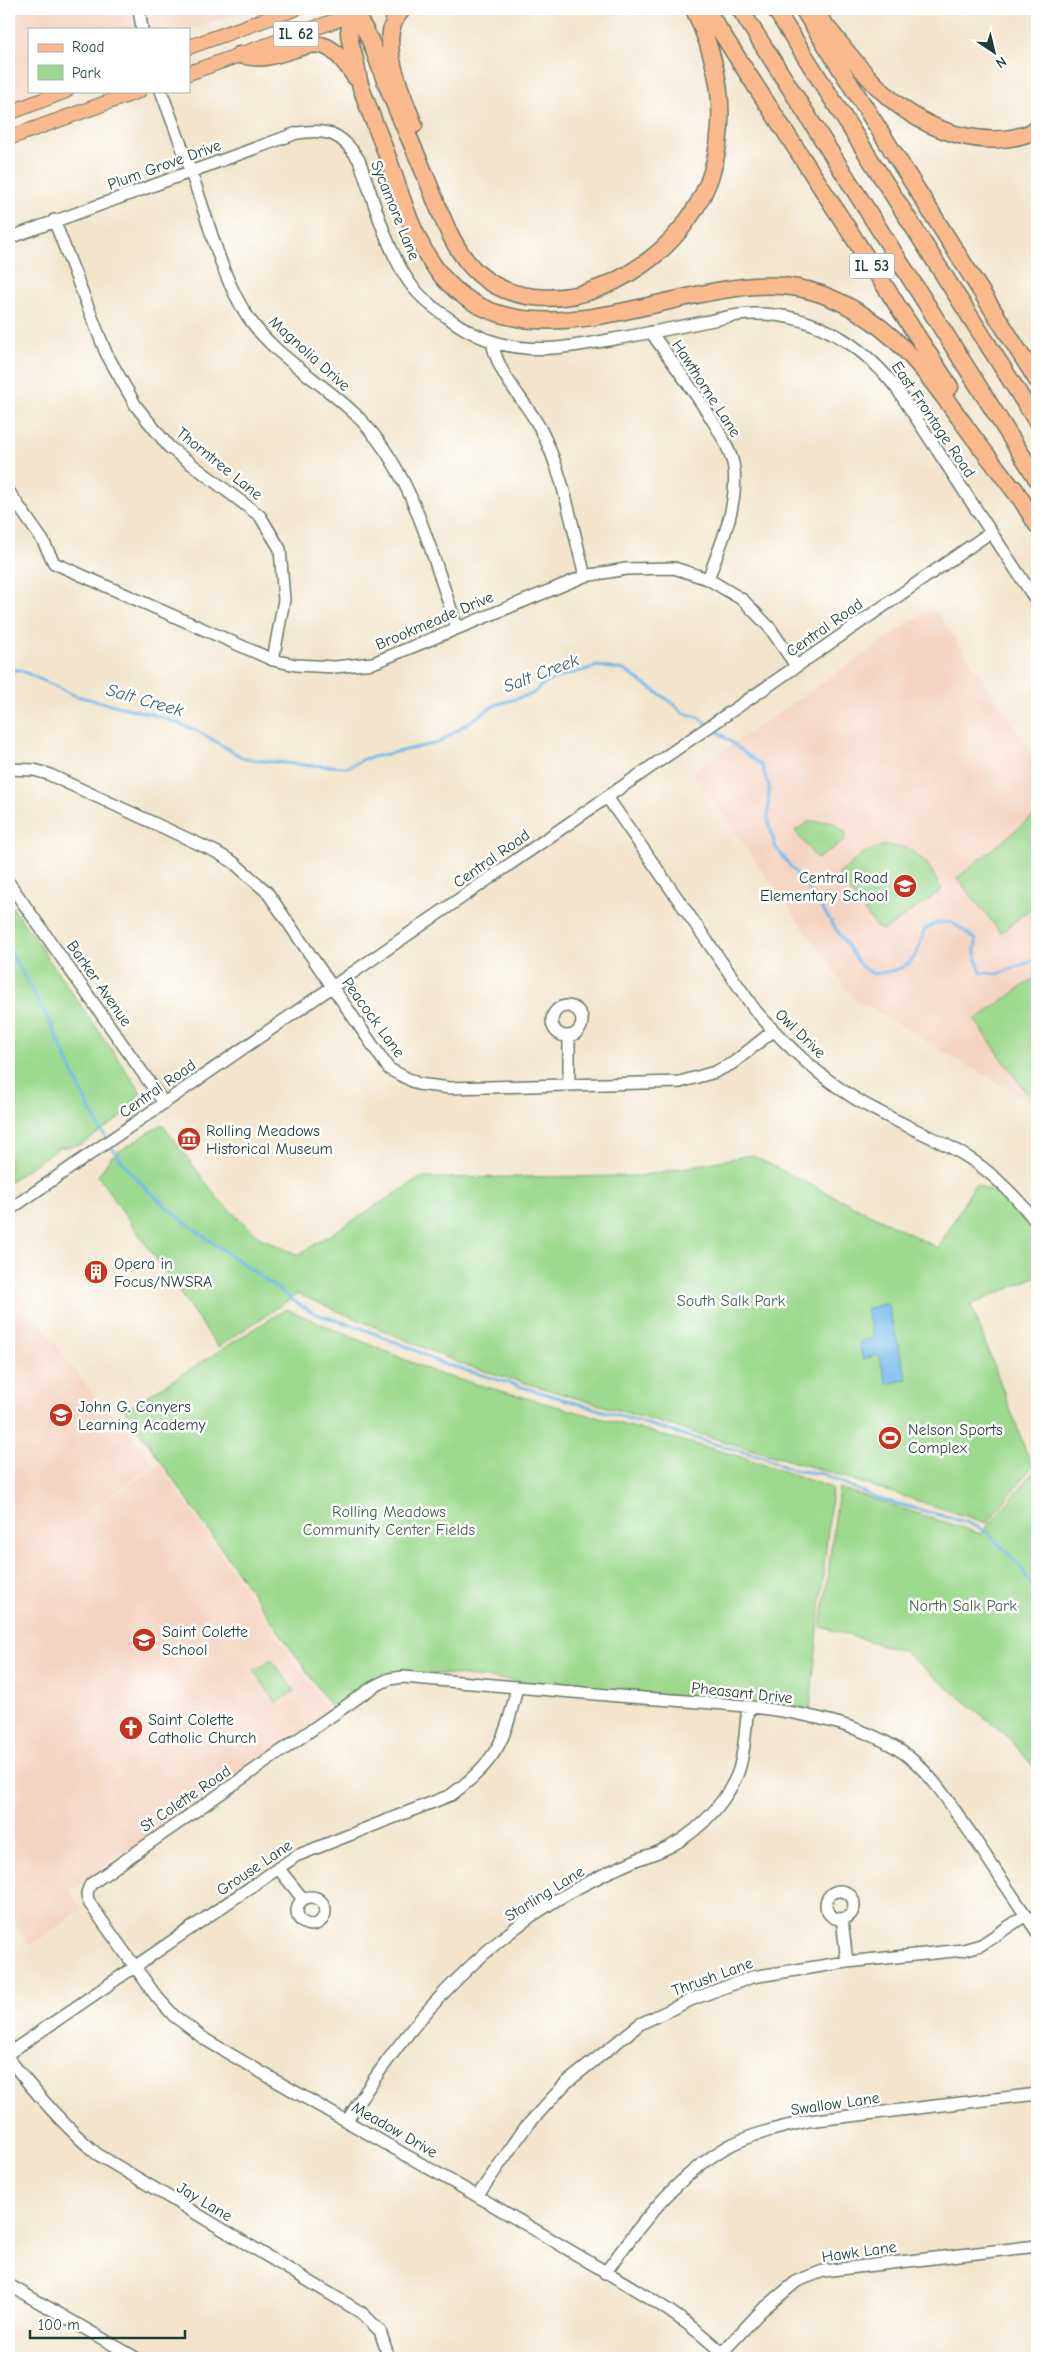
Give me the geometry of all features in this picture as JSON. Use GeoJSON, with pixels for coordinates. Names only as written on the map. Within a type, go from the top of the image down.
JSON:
{"type":"FeatureCollection","features":[{"type":"Feature","properties":{"kind":"highway"},"geometry":{"type":"LineString","coordinates":[[403,9],[394,19],[390,33],[392,60],[417,132],[426,176]]}},
{"type":"Feature","properties":{"kind":"highway"},"geometry":{"type":"LineString","coordinates":[[356,10],[405,131],[426,176],[445,228],[454,245],[473,267],[500,287],[526,296],[556,298],[600,289],[638,269],[671,240],[704,195],[714,165],[720,125],[719,81],[704,32],[694,9]]}},
{"type":"Feature","properties":{"kind":"highway","name":"IL 53"},"geometry":{"type":"LineString","coordinates":[[706,9],[1037,524]]}},
{"type":"Feature","properties":{"kind":"highway","name":"IL 53"},"geometry":{"type":"LineString","coordinates":[[740,9],[1037,479]]}},
{"type":"Feature","properties":{"kind":"highway"},"geometry":{"type":"LineString","coordinates":[[775,9],[1037,422]]}},
{"type":"Feature","properties":{"kind":"highway"},"geometry":{"type":"LineString","coordinates":[[803,9],[1037,380]]}},
{"type":"Feature","properties":{"kind":"highway"},"geometry":{"type":"LineString","coordinates":[[812,9],[872,80],[897,104],[917,118],[947,132],[974,138],[1000,140],[1015,138],[1037,130]]}},
{"type":"Feature","properties":{"kind":"highway"},"geometry":{"type":"LineString","coordinates":[[356,10],[350,26],[350,43],[360,84],[404,208],[424,250],[446,280],[470,300],[500,315],[518,320],[548,322],[586,317],[748,286],[793,286],[822,294],[853,308],[879,326],[925,370],[967,429],[1020,497]]}},
{"type":"Feature","properties":{"kind":"highway"},"geometry":{"type":"LineString","coordinates":[[239,55],[264,58],[303,45],[320,45],[340,55],[360,84]]}},
{"type":"Feature","properties":{"kind":"main road","name":"IL 62"},"geometry":{"type":"LineString","coordinates":[[190,47],[295,9]]}},
{"type":"Feature","properties":{"kind":"main road","name":"IL 62"},"geometry":{"type":"LineString","coordinates":[[190,73],[356,10]]}},
{"type":"Feature","properties":{"kind":"main road"},"geometry":{"type":"LineString","coordinates":[[9,113],[63,92]]}},
{"type":"Feature","properties":{"kind":"main road"},"geometry":{"type":"LineString","coordinates":[[9,138],[136,92]]}},
{"type":"Feature","properties":{"kind":"street"},"geometry":{"type":"LineString","coordinates":[[139,9],[142,28]]}},
{"type":"Feature","properties":{"kind":"street","name":"Magnolia Drive"},"geometry":{"type":"LineString","coordinates":[[161,92],[191,171],[226,275],[249,319],[271,343],[355,414],[381,444],[402,476],[457,627]]}},
{"type":"Feature","properties":{"kind":"street","name":"Plum Grove Drive"},"geometry":{"type":"LineString","coordinates":[[9,238],[297,133],[318,129],[331,134]]}},
{"type":"Feature","properties":{"kind":"street","name":"Sycamore Lane"},"geometry":{"type":"LineString","coordinates":[[331,134],[351,148],[359,160],[393,250],[410,282],[423,298],[440,313],[468,332],[492,341]]}},
{"type":"Feature","properties":{"kind":"street","name":"Thorntree Lane"},"geometry":{"type":"LineString","coordinates":[[54,220],[106,353],[136,406],[169,446],[260,516],[280,549],[284,600],[273,660]]}},
{"type":"Feature","properties":{"kind":"street","name":"East Frontage Road"},"geometry":{"type":"LineString","coordinates":[[492,341],[523,348],[550,350],[750,314],[797,319],[831,331],[862,351],[887,376],[1037,602]]}},
{"type":"Feature","properties":{"kind":"street","name":"Hawthorne Lane"},"geometry":{"type":"LineString","coordinates":[[651,332],[719,431],[730,452],[734,468],[732,508],[708,580]]}},
{"type":"Feature","properties":{"kind":"street"},"geometry":{"type":"LineString","coordinates":[[492,341],[495,358],[500,370],[519,394],[540,429],[555,462],[585,576]]}},
{"type":"Feature","properties":{"kind":"street","name":"Brookmeade Drive"},"geometry":{"type":"LineString","coordinates":[[9,492],[43,541],[54,563],[273,660],[296,665],[335,667],[373,663],[585,576],[626,569],[674,568],[708,580],[743,600],[770,628],[796,666]]}},
{"type":"Feature","properties":{"kind":"street","name":"Central Road"},"geometry":{"type":"LineString","coordinates":[[9,1210],[991,532]]}},
{"type":"Feature","properties":{"kind":"street","name":"Peacock Lane"},"geometry":{"type":"LineString","coordinates":[[9,770],[34,770],[48,774],[216,852],[233,862],[267,892],[389,1069],[406,1080],[418,1084],[450,1088],[680,1082],[733,1063],[773,1031]]}},
{"type":"Feature","properties":{"kind":"street","name":"Owl Drive"},"geometry":{"type":"LineString","coordinates":[[607,797],[755,1010],[773,1031],[803,1059],[851,1096],[958,1151],[979,1165],[1002,1182],[1037,1223]]}},
{"type":"Feature","properties":{"kind":"street","name":"Barker Avenue"},"geometry":{"type":"LineString","coordinates":[[9,883],[164,1103]]}},
{"type":"Feature","properties":{"kind":"street"},"geometry":{"type":"LineString","coordinates":[[569,1037],[569,1085]]}},
{"type":"Feature","properties":{"kind":"street","name":"Pheasant Drive"},"geometry":{"type":"LineString","coordinates":[[353,1702],[373,1687],[389,1679],[403,1677],[748,1708],[813,1717],[846,1725],[872,1735],[909,1758],[954,1809],[1037,1932]]}},
{"type":"Feature","properties":{"kind":"street","name":"Grouse Lane"},"geometry":{"type":"LineString","coordinates":[[9,2053],[136,1968],[296,1856],[451,1795],[472,1780],[499,1746],[508,1727],[517,1687]]}},
{"type":"Feature","properties":{"kind":"street","name":"St Colette Road"},"geometry":{"type":"LineString","coordinates":[[87,1890],[97,1879],[353,1702]]}},
{"type":"Feature","properties":{"kind":"street","name":"Starling Lane"},"geometry":{"type":"LineString","coordinates":[[347,2121],[375,2076],[396,2049],[434,2003],[468,1967],[530,1917],[566,1895],[637,1859],[658,1852],[696,1829],[726,1795],[737,1775],[741,1761],[748,1708]]}},
{"type":"Feature","properties":{"kind":"street"},"geometry":{"type":"LineString","coordinates":[[278,1868],[303,1899]]}},
{"type":"Feature","properties":{"kind":"street","name":"Meadow Drive"},"geometry":{"type":"LineString","coordinates":[[87,1890],[90,1904],[156,1996],[174,2016],[206,2040],[478,2195],[685,2323],[722,2356]]}},
{"type":"Feature","properties":{"kind":"street","name":"Thrush Lane"},"geometry":{"type":"LineString","coordinates":[[478,2195],[525,2128],[560,2089],[640,2024],[693,1999],[752,1977],[847,1962],[963,1950],[981,1945],[1026,1915]]}},
{"type":"Feature","properties":{"kind":"street"},"geometry":{"type":"LineString","coordinates":[[842,1919],[847,1962]]}},
{"type":"Feature","properties":{"kind":"street","name":"Jay Lane"},"geometry":{"type":"LineString","coordinates":[[9,2059],[48,2108],[97,2154],[362,2313],[380,2331],[389,2358]]}},
{"type":"Feature","properties":{"kind":"street","name":"Swallow Lane"},"geometry":{"type":"LineString","coordinates":[[605,2273],[646,2218],[668,2193],[691,2173],[729,2146],[784,2127],[808,2121],[1037,2094]]}},
{"type":"Feature","properties":{"kind":"street","name":"Hawk Lane"},"geometry":{"type":"LineString","coordinates":[[722,2356],[761,2311],[797,2281],[823,2271],[1037,2246]]}},
{"type":"Feature","properties":{"kind":"street"},"geometry":{"type":"LineString","coordinates":[[9,2285],[136,2358]]}},
{"type":"Feature","properties":{"kind":"shaded area"},"geometry":{"type":"Polygon","coordinates":[[[9,9],[250,9],[190,30],[190,28],[28,28],[28,92],[41,92],[9,105],[9,9]]]}},
{"type":"Feature","properties":{"kind":"shaded area","name":"Central Road Elementary School"},"geometry":{"type":"Polygon","coordinates":[[[933,607],[1037,759],[1037,1106],[854,999],[692,772],[933,607]]]}},
{"type":"Feature","properties":{"kind":"shaded area","name":"Saint Colette School"},"geometry":{"type":"Polygon","coordinates":[[[9,1281],[98,1401],[128,1429],[153,1464],[84,1516],[159,1464],[329,1712],[70,1890],[82,1910],[29,1946],[9,1917],[9,1281]]]}},
{"type":"Feature","properties":{"kind":"green space"},"geometry":{"type":"Polygon","coordinates":[[[1037,813],[1037,903],[1001,933],[957,878],[1037,813]]]}},
{"type":"Feature","properties":{"kind":"green space"},"geometry":{"type":"Polygon","coordinates":[[[808,822],[832,822],[846,833],[844,841],[817,859],[795,831],[808,822]]]}},
{"type":"Feature","properties":{"kind":"green space"},"geometry":{"type":"Polygon","coordinates":[[[884,845],[908,848],[927,863],[942,890],[884,930],[877,928],[838,875],[862,854],[884,845]]]}},
{"type":"Feature","properties":{"kind":"green space"},"geometry":{"type":"Polygon","coordinates":[[[9,902],[141,1092],[120,1118],[82,1144],[58,1148],[9,1182],[9,902]]]}},
{"type":"Feature","properties":{"kind":"green space"},"geometry":{"type":"Polygon","coordinates":[[[1037,976],[1037,1087],[1027,1094],[975,1020],[1037,976]]]}},
{"type":"Feature","properties":{"kind":"green space","name":"South Salk Park"},"geometry":{"type":"Polygon","coordinates":[[[162,1124],[219,1200],[259,1237],[298,1255],[420,1178],[640,1176],[751,1155],[938,1248],[975,1184],[1004,1196],[1033,1233],[1037,1243],[1037,1276],[971,1305],[1032,1467],[987,1523],[825,1471],[464,1365],[298,1294],[218,1347],[98,1176],[112,1156],[162,1124]]]}},
{"type":"Feature","properties":{"kind":"green space","name":"Rolling Meadows Community Center Fields"},"geometry":{"type":"Polygon","coordinates":[[[286,1309],[439,1374],[745,1458],[832,1488],[810,1709],[446,1674],[383,1675],[332,1708],[125,1410],[286,1309]]]}},
{"type":"Feature","properties":{"kind":"green space","name":"North Salk Park"},"geometry":{"type":"Polygon","coordinates":[[[1036,1469],[1037,1771],[1005,1734],[903,1651],[821,1627],[839,1488],[981,1534],[1036,1469]]]}},
{"type":"Feature","properties":{"kind":"green space"},"geometry":{"type":"Polygon","coordinates":[[[271,1659],[294,1691],[276,1703],[254,1671],[271,1659]]]}},
{"type":"Feature","properties":{"kind":"water"},"geometry":{"type":"Polygon","coordinates":[[[887,1303],[907,1379],[887,1384],[879,1355],[863,1359],[859,1342],[874,1338],[866,1309],[887,1303]]]}},
{"type":"Feature","properties":{"kind":"waterway","name":"Salt Creek"},"geometry":{"type":"LineString","coordinates":[[9,670],[20,670],[76,696],[155,715],[196,730],[245,759],[305,765],[348,767],[364,759],[438,743],[495,705],[532,694],[542,685],[556,678],[598,666],[624,670],[674,704],[683,713],[698,717],[708,724]]}},
{"type":"Feature","properties":{"kind":"waterway","name":"Salt Creek"},"geometry":{"type":"LineString","coordinates":[[713,728],[762,766],[769,787],[768,821],[776,848],[808,888],[861,966],[873,974],[902,967],[914,958],[924,930],[936,923],[952,922],[976,940],[975,953],[981,973],[998,974],[1037,959]]}},
{"type":"Feature","properties":{"kind":"waterway"},"geometry":{"type":"LineString","coordinates":[[9,950],[55,1033],[94,1117],[124,1164],[142,1184],[183,1221],[295,1302],[316,1314],[361,1328],[415,1350],[438,1362],[763,1457],[792,1470],[823,1474],[876,1498],[966,1522],[986,1531],[1022,1568],[1037,1596]]}},
{"type":"Feature","properties":{"kind":"place","name":"Central Road Elementary School"},"geometry":{"type":"Point","coordinates":[905,886]}},
{"type":"Feature","properties":{"kind":"place","name":"Rolling Meadows Historical Museum"},"geometry":{"type":"Point","coordinates":[189,1139]}},
{"type":"Feature","properties":{"kind":"place","name":"Opera in Focus/NWSRA"},"geometry":{"type":"Point","coordinates":[96,1272]}},
{"type":"Feature","properties":{"kind":"place","name":"John G. Conyers Learning Academy"},"geometry":{"type":"Point","coordinates":[61,1415]}},
{"type":"Feature","properties":{"kind":"place","name":"Nelson Sports Complex"},"geometry":{"type":"Point","coordinates":[890,1438]}},
{"type":"Feature","properties":{"kind":"place","name":"Saint Colette School"},"geometry":{"type":"Point","coordinates":[144,1640]}},
{"type":"Feature","properties":{"kind":"place","name":"Saint Colette Catholic Church"},"geometry":{"type":"Point","coordinates":[131,1728]}}]}
